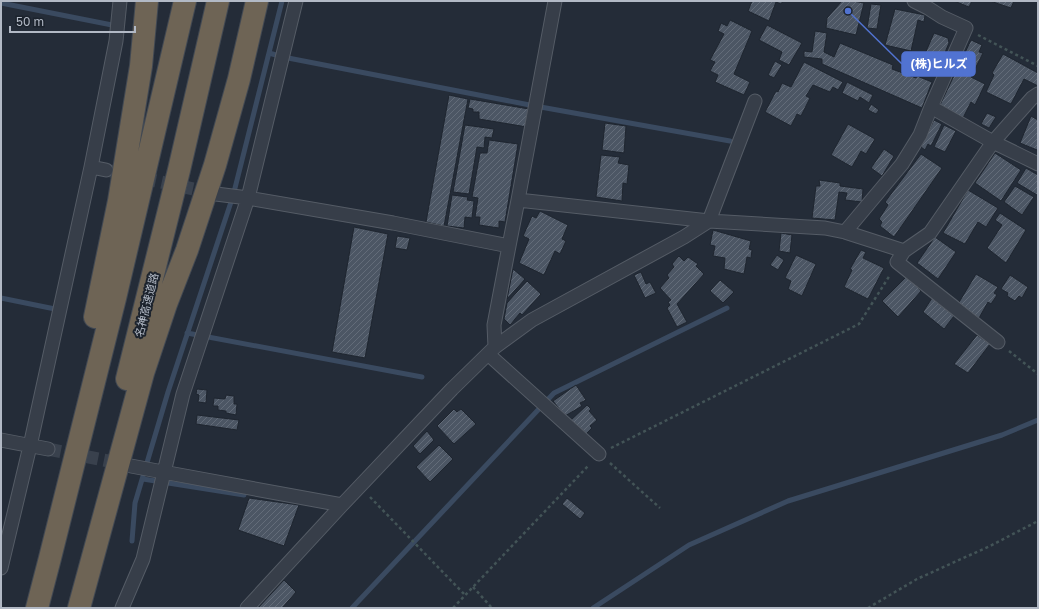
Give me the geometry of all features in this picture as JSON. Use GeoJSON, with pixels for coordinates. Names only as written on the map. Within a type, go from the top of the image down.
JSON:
{"type":"FeatureCollection","features":[{"type":"Feature","properties":{"kind":"highway"},"geometry":{"type":"LineString","coordinates":[[50,558],[88,353],[119,201],[141,66],[147,1]]}},
{"type":"Feature","properties":{"kind":"highway"},"geometry":{"type":"LineString","coordinates":[[37,608],[115,298],[185,1]]}},
{"type":"Feature","properties":{"kind":"highway","name":"名神高速道路"},"geometry":{"type":"LineString","coordinates":[[69,608],[99,496],[179,170],[218,1]]}},
{"type":"Feature","properties":{"kind":"highway"},"geometry":{"type":"LineString","coordinates":[[79,608],[143,373],[166,304],[187,250],[215,165],[239,79],[256,1]]}},
{"type":"Feature","properties":{"kind":"street"},"geometry":{"type":"LineString","coordinates":[[1,568],[30,446],[91,167],[116,41],[120,1]]}},
{"type":"Feature","properties":{"kind":"street"},"geometry":{"type":"LineString","coordinates":[[122,608],[143,559],[183,394],[248,198],[296,1]]}},
{"type":"Feature","properties":{"kind":"street"},"geometry":{"type":"LineString","coordinates":[[492,350],[494,325],[555,1]]}},
{"type":"Feature","properties":{"kind":"street"},"geometry":{"type":"LineString","coordinates":[[845,232],[902,164],[920,135],[966,28],[942,17],[929,4],[914,1]]}},
{"type":"Feature","properties":{"kind":"street"},"geometry":{"type":"LineString","coordinates":[[901,257],[930,233],[993,142],[1032,98],[1038,94]]}},
{"type":"Feature","properties":{"kind":"street"},"geometry":{"type":"LineString","coordinates":[[247,608],[452,389],[492,350],[532,320],[684,238],[710,221],[755,101]]}},
{"type":"Feature","properties":{"kind":"street"},"geometry":{"type":"LineString","coordinates":[[931,107],[993,142],[1038,164]]}},
{"type":"Feature","properties":{"kind":"street"},"geometry":{"type":"LineString","coordinates":[[91,167],[106,170]]}},
{"type":"Feature","properties":{"kind":"street"},"geometry":{"type":"LineString","coordinates":[[216,194],[248,198],[393,223],[509,246]]}},
{"type":"Feature","properties":{"kind":"street"},"geometry":{"type":"LineString","coordinates":[[518,200],[710,221],[825,228],[845,232],[901,257],[998,342]]}},
{"type":"Feature","properties":{"kind":"street"},"geometry":{"type":"LineString","coordinates":[[492,350],[599,454]]}},
{"type":"Feature","properties":{"kind":"street"},"geometry":{"type":"LineString","coordinates":[[1,440],[48,449]]}},
{"type":"Feature","properties":{"kind":"street"},"geometry":{"type":"LineString","coordinates":[[132,466],[342,505]]}},
{"type":"Feature","properties":{"kind":"path"},"geometry":{"type":"LineString","coordinates":[[966,28],[1038,66]]}},
{"type":"Feature","properties":{"kind":"path"},"geometry":{"type":"LineString","coordinates":[[453,608],[599,454],[859,324],[901,257]]}},
{"type":"Feature","properties":{"kind":"path"},"geometry":{"type":"LineString","coordinates":[[998,342],[1038,374]]}},
{"type":"Feature","properties":{"kind":"path"},"geometry":{"type":"LineString","coordinates":[[599,454],[660,508]]}},
{"type":"Feature","properties":{"kind":"path"},"geometry":{"type":"LineString","coordinates":[[360,487],[465,595]]}},
{"type":"Feature","properties":{"kind":"path"},"geometry":{"type":"LineString","coordinates":[[868,608],[916,579],[990,546],[1038,521]]}},
{"type":"Feature","properties":{"kind":"path"},"geometry":{"type":"LineString","coordinates":[[473,587],[492,608]]}},
{"type":"Feature","properties":{"kind":"building"},"geometry":{"type":"Polygon","coordinates":[[[752,1],[783,1],[781,4],[776,2],[769,21],[748,11],[752,1]]]}},
{"type":"Feature","properties":{"kind":"building"},"geometry":{"type":"Polygon","coordinates":[[[842,1],[864,3],[856,35],[826,28],[827,18],[842,1]]]}},
{"type":"Feature","properties":{"kind":"building"},"geometry":{"type":"Polygon","coordinates":[[[954,1],[972,1],[969,7],[954,1]]]}},
{"type":"Feature","properties":{"kind":"building"},"geometry":{"type":"Polygon","coordinates":[[[990,1],[1014,1],[1011,8],[990,1]]]}},
{"type":"Feature","properties":{"kind":"building"},"geometry":{"type":"Polygon","coordinates":[[[871,4],[881,5],[877,29],[867,28],[871,4]]]}},
{"type":"Feature","properties":{"kind":"building"},"geometry":{"type":"Polygon","coordinates":[[[895,9],[925,15],[924,22],[918,20],[911,51],[885,45],[895,9]]]}},
{"type":"Feature","properties":{"kind":"building"},"geometry":{"type":"Polygon","coordinates":[[[730,20],[752,31],[734,74],[750,82],[744,95],[715,82],[718,75],[710,71],[715,62],[710,60],[724,34],[718,31],[721,23],[727,26],[730,20]]]}},
{"type":"Feature","properties":{"kind":"building"},"geometry":{"type":"Polygon","coordinates":[[[767,25],[802,43],[789,65],[779,60],[782,52],[759,40],[767,25]]]}},
{"type":"Feature","properties":{"kind":"building"},"geometry":{"type":"Polygon","coordinates":[[[815,31],[827,33],[824,52],[834,57],[840,43],[893,65],[892,69],[932,82],[922,108],[822,64],[822,59],[804,57],[804,51],[812,52],[815,31]]]}},
{"type":"Feature","properties":{"kind":"building"},"geometry":{"type":"Polygon","coordinates":[[[934,33],[948,38],[949,43],[940,64],[924,56],[934,33]]]}},
{"type":"Feature","properties":{"kind":"building"},"geometry":{"type":"Polygon","coordinates":[[[971,40],[982,45],[979,52],[983,53],[971,77],[985,84],[975,105],[971,102],[963,118],[940,105],[971,40]]]}},
{"type":"Feature","properties":{"kind":"building"},"geometry":{"type":"Polygon","coordinates":[[[1003,54],[1038,73],[1038,86],[1024,79],[1011,104],[986,92],[994,75],[992,73],[1003,54]]]}},
{"type":"Feature","properties":{"kind":"building"},"geometry":{"type":"Polygon","coordinates":[[[775,61],[782,65],[774,78],[768,75],[775,61]]]}},
{"type":"Feature","properties":{"kind":"building"},"geometry":{"type":"Polygon","coordinates":[[[804,62],[843,82],[838,90],[833,87],[830,92],[813,85],[806,96],[810,98],[801,116],[797,114],[791,126],[765,112],[782,83],[791,87],[804,62]]]}},
{"type":"Feature","properties":{"kind":"building"},"geometry":{"type":"Polygon","coordinates":[[[847,82],[873,95],[869,103],[860,97],[858,101],[842,93],[847,82]]]}},
{"type":"Feature","properties":{"kind":"building"},"geometry":{"type":"Polygon","coordinates":[[[449,95],[468,99],[444,226],[426,222],[449,95]]]}},
{"type":"Feature","properties":{"kind":"building"},"geometry":{"type":"Polygon","coordinates":[[[470,99],[529,109],[527,127],[479,119],[479,112],[473,112],[473,109],[468,108],[470,99]]]}},
{"type":"Feature","properties":{"kind":"building"},"geometry":{"type":"Polygon","coordinates":[[[871,104],[879,110],[876,114],[868,110],[871,104]]]}},
{"type":"Feature","properties":{"kind":"building"},"geometry":{"type":"Polygon","coordinates":[[[987,113],[996,117],[989,128],[981,124],[987,113]]]}},
{"type":"Feature","properties":{"kind":"building"},"geometry":{"type":"Polygon","coordinates":[[[1031,116],[1038,120],[1037,150],[1020,143],[1031,116]]]}},
{"type":"Feature","properties":{"kind":"building"},"geometry":{"type":"Polygon","coordinates":[[[934,120],[942,124],[931,146],[928,144],[925,150],[921,147],[934,120]]]}},
{"type":"Feature","properties":{"kind":"building"},"geometry":{"type":"Polygon","coordinates":[[[605,123],[626,126],[624,153],[602,150],[605,123]]]}},
{"type":"Feature","properties":{"kind":"building"},"geometry":{"type":"Polygon","coordinates":[[[848,124],[875,139],[866,154],[861,151],[852,167],[831,155],[848,124]]]}},
{"type":"Feature","properties":{"kind":"building"},"geometry":{"type":"Polygon","coordinates":[[[465,125],[494,129],[492,138],[485,137],[484,148],[477,147],[469,194],[453,192],[465,125]]]}},
{"type":"Feature","properties":{"kind":"building"},"geometry":{"type":"Polygon","coordinates":[[[944,125],[956,131],[945,152],[934,147],[944,125]]]}},
{"type":"Feature","properties":{"kind":"building"},"geometry":{"type":"Polygon","coordinates":[[[489,140],[518,144],[505,222],[499,221],[499,228],[479,225],[480,217],[475,217],[478,198],[472,197],[480,153],[487,153],[489,140]]]}},
{"type":"Feature","properties":{"kind":"building"},"geometry":{"type":"Polygon","coordinates":[[[884,149],[894,156],[882,176],[871,168],[884,149]]]}},
{"type":"Feature","properties":{"kind":"building"},"geometry":{"type":"Polygon","coordinates":[[[995,153],[1021,170],[1001,201],[975,183],[995,153]]]}},
{"type":"Feature","properties":{"kind":"building"},"geometry":{"type":"Polygon","coordinates":[[[921,154],[942,168],[894,237],[880,226],[882,222],[879,219],[888,205],[885,202],[921,154]]]}},
{"type":"Feature","properties":{"kind":"building"},"geometry":{"type":"Polygon","coordinates":[[[601,155],[620,157],[618,163],[629,165],[627,184],[623,183],[622,201],[596,197],[601,155]]]}},
{"type":"Feature","properties":{"kind":"building"},"geometry":{"type":"Polygon","coordinates":[[[1026,168],[1038,175],[1037,195],[1017,183],[1026,168]]]}},
{"type":"Feature","properties":{"kind":"building"},"geometry":{"type":"Polygon","coordinates":[[[819,180],[840,183],[840,186],[863,189],[862,202],[845,200],[847,193],[839,192],[835,220],[812,218],[816,186],[820,186],[819,180]]]}},
{"type":"Feature","properties":{"kind":"building"},"geometry":{"type":"Polygon","coordinates":[[[1015,186],[1034,197],[1022,215],[1004,202],[1015,186]]]}},
{"type":"Feature","properties":{"kind":"building"},"geometry":{"type":"Polygon","coordinates":[[[968,190],[998,208],[986,227],[978,222],[965,244],[943,233],[968,190]]]}},
{"type":"Feature","properties":{"kind":"building"},"geometry":{"type":"Polygon","coordinates":[[[452,195],[468,197],[467,200],[474,201],[472,218],[465,217],[464,228],[447,226],[452,195]]]}},
{"type":"Feature","properties":{"kind":"building"},"geometry":{"type":"Polygon","coordinates":[[[540,211],[568,225],[562,239],[566,241],[560,254],[555,251],[544,275],[519,263],[529,239],[523,236],[532,216],[536,218],[540,211]]]}},
{"type":"Feature","properties":{"kind":"building"},"geometry":{"type":"Polygon","coordinates":[[[1000,213],[1026,230],[1006,263],[987,248],[1002,225],[995,220],[1000,213]]]}},
{"type":"Feature","properties":{"kind":"building"},"geometry":{"type":"Polygon","coordinates":[[[354,227],[388,234],[365,358],[332,352],[354,227]]]}},
{"type":"Feature","properties":{"kind":"building"},"geometry":{"type":"Polygon","coordinates":[[[713,230],[751,241],[749,249],[752,250],[751,258],[747,257],[744,274],[724,269],[725,258],[713,256],[715,246],[710,245],[713,230]]]}},
{"type":"Feature","properties":{"kind":"building"},"geometry":{"type":"Polygon","coordinates":[[[781,233],[792,235],[790,253],[779,251],[781,233]]]}},
{"type":"Feature","properties":{"kind":"building"},"geometry":{"type":"Polygon","coordinates":[[[397,236],[410,238],[407,250],[395,248],[397,236]]]}},
{"type":"Feature","properties":{"kind":"building"},"geometry":{"type":"Polygon","coordinates":[[[935,237],[956,252],[938,279],[917,263],[935,237]]]}},
{"type":"Feature","properties":{"kind":"building"},"geometry":{"type":"Polygon","coordinates":[[[861,250],[866,252],[863,258],[884,268],[868,299],[844,287],[852,270],[850,269],[861,250]]]}},
{"type":"Feature","properties":{"kind":"building"},"geometry":{"type":"Polygon","coordinates":[[[777,255],[784,260],[778,270],[770,265],[777,255]]]}},
{"type":"Feature","properties":{"kind":"building"},"geometry":{"type":"Polygon","coordinates":[[[796,255],[816,264],[802,296],[788,289],[791,281],[785,278],[796,255]]]}},
{"type":"Feature","properties":{"kind":"building"},"geometry":{"type":"Polygon","coordinates":[[[679,256],[684,261],[688,257],[698,264],[696,266],[704,274],[677,304],[687,322],[677,327],[667,308],[670,305],[668,302],[671,300],[660,288],[669,278],[667,275],[674,267],[672,264],[679,256]]]}},
{"type":"Feature","properties":{"kind":"building"},"geometry":{"type":"Polygon","coordinates":[[[513,269],[525,279],[507,299],[513,269]]]}},
{"type":"Feature","properties":{"kind":"building"},"geometry":{"type":"Polygon","coordinates":[[[641,272],[646,284],[650,282],[656,293],[645,298],[634,275],[641,272]]]}},
{"type":"Feature","properties":{"kind":"building"},"geometry":{"type":"Polygon","coordinates":[[[976,274],[998,287],[994,293],[997,295],[991,304],[988,302],[979,318],[958,304],[976,274]]]}},
{"type":"Feature","properties":{"kind":"building"},"geometry":{"type":"Polygon","coordinates":[[[1010,275],[1028,287],[1022,298],[1019,296],[1015,301],[1007,296],[1008,293],[1001,289],[1010,275]]]}},
{"type":"Feature","properties":{"kind":"building"},"geometry":{"type":"Polygon","coordinates":[[[907,276],[921,291],[898,317],[882,301],[907,276]]]}},
{"type":"Feature","properties":{"kind":"building"},"geometry":{"type":"Polygon","coordinates":[[[720,280],[734,292],[723,303],[710,291],[720,280]]]}},
{"type":"Feature","properties":{"kind":"building"},"geometry":{"type":"Polygon","coordinates":[[[527,281],[541,294],[522,315],[520,313],[510,325],[504,319],[507,303],[527,281]]]}},
{"type":"Feature","properties":{"kind":"building"},"geometry":{"type":"Polygon","coordinates":[[[932,298],[954,316],[944,329],[923,312],[932,298]]]}},
{"type":"Feature","properties":{"kind":"building"},"geometry":{"type":"Polygon","coordinates":[[[977,335],[990,344],[968,373],[954,364],[977,335]]]}},
{"type":"Feature","properties":{"kind":"building"},"geometry":{"type":"Polygon","coordinates":[[[576,385],[586,400],[580,403],[582,406],[565,416],[553,401],[576,385]]]}},
{"type":"Feature","properties":{"kind":"building"},"geometry":{"type":"Polygon","coordinates":[[[197,389],[207,390],[206,403],[198,402],[199,395],[196,394],[197,389]]]}},
{"type":"Feature","properties":{"kind":"building"},"geometry":{"type":"Polygon","coordinates":[[[226,395],[234,396],[234,404],[237,404],[236,415],[218,410],[218,406],[213,406],[214,398],[225,399],[226,395]]]}},
{"type":"Feature","properties":{"kind":"building"},"geometry":{"type":"Polygon","coordinates":[[[587,405],[591,409],[589,411],[597,420],[590,426],[592,428],[586,434],[584,431],[580,433],[570,421],[587,405]]]}},
{"type":"Feature","properties":{"kind":"building"},"geometry":{"type":"Polygon","coordinates":[[[454,409],[457,412],[461,409],[476,424],[454,444],[437,426],[454,409]]]}},
{"type":"Feature","properties":{"kind":"building"},"geometry":{"type":"Polygon","coordinates":[[[197,415],[239,420],[237,430],[196,424],[197,415]]]}},
{"type":"Feature","properties":{"kind":"building"},"geometry":{"type":"Polygon","coordinates":[[[427,431],[434,440],[420,454],[413,446],[427,431]]]}},
{"type":"Feature","properties":{"kind":"building"},"geometry":{"type":"Polygon","coordinates":[[[439,445],[453,459],[430,482],[416,467],[439,445]]]}},
{"type":"Feature","properties":{"kind":"building"},"geometry":{"type":"Polygon","coordinates":[[[249,498],[299,505],[284,546],[238,530],[249,498]]]}},
{"type":"Feature","properties":{"kind":"building"},"geometry":{"type":"Polygon","coordinates":[[[567,498],[585,513],[580,519],[562,504],[567,498]]]}},
{"type":"Feature","properties":{"kind":"building"},"geometry":{"type":"Polygon","coordinates":[[[284,580],[296,592],[282,608],[258,608],[284,580]]]}},
{"type":"Feature","properties":{"kind":"waterway"},"geometry":{"type":"LineString","coordinates":[[132,541],[135,503],[168,392],[233,196],[282,1]]}},
{"type":"Feature","properties":{"kind":"waterway"},"geometry":{"type":"LineString","coordinates":[[1,3],[112,25]]}},
{"type":"Feature","properties":{"kind":"waterway"},"geometry":{"type":"LineString","coordinates":[[269,53],[535,106],[730,141]]}},
{"type":"Feature","properties":{"kind":"waterway"},"geometry":{"type":"LineString","coordinates":[[1,298],[55,309]]}},
{"type":"Feature","properties":{"kind":"waterway"},"geometry":{"type":"LineString","coordinates":[[352,608],[554,393],[727,308]]}},
{"type":"Feature","properties":{"kind":"waterway"},"geometry":{"type":"LineString","coordinates":[[187,333],[422,377]]}},
{"type":"Feature","properties":{"kind":"waterway"},"geometry":{"type":"LineString","coordinates":[[593,608],[689,545],[788,501],[1002,435],[1038,420]]}},
{"type":"Feature","properties":{"kind":"waterway"},"geometry":{"type":"LineString","coordinates":[[143,479],[244,495]]}},
{"type":"Feature","properties":{"kind":"tunnel"},"geometry":{"type":"LineString","coordinates":[[106,170],[212,193]]}},
{"type":"Feature","properties":{"kind":"tunnel"},"geometry":{"type":"LineString","coordinates":[[48,449],[124,464]]}},
{"type":"Feature","properties":{"kind":"place","name":"(株)ヒルズ"},"geometry":{"type":"Point","coordinates":[848,11]}}]}
